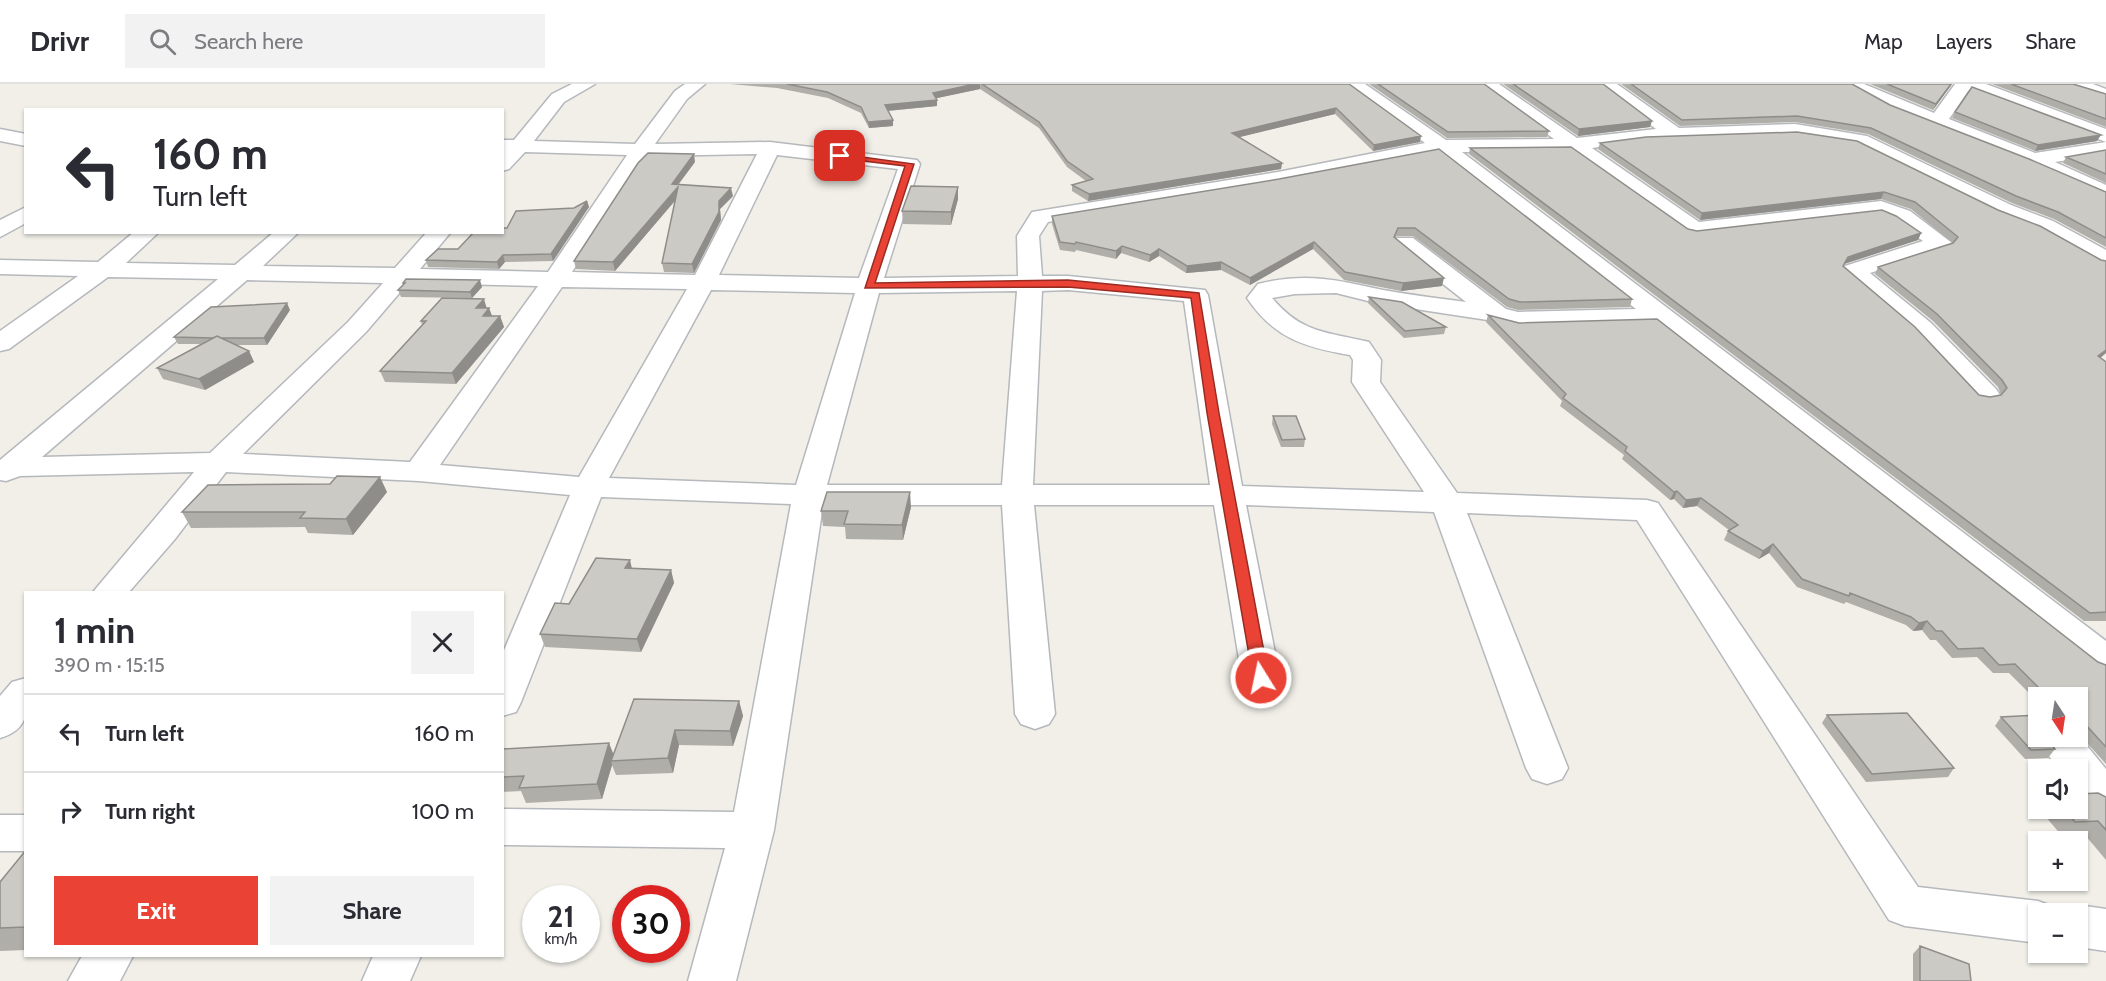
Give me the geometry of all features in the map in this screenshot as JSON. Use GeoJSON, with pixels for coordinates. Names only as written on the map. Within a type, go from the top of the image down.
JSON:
{"type":"FeatureCollection","features":[{"type":"Feature","properties":{"kind":"street"},"geometry":{"type":"LineString","coordinates":[[504,161],[511,146],[558,98],[586,84]]}},
{"type":"Feature","properties":{"kind":"street"},"geometry":{"type":"LineString","coordinates":[[418,472],[556,278],[641,150],[681,95],[696,84]]}},
{"type":"Feature","properties":{"kind":"street"},"geometry":{"type":"LineString","coordinates":[[1353,84],[1442,147],[2106,660]]}},
{"type":"Feature","properties":{"kind":"street"},"geometry":{"type":"LineString","coordinates":[[1487,84],[1570,145],[1695,229],[1881,208],[1902,216],[1941,243],[1853,271],[1922,328],[1986,395]]}},
{"type":"Feature","properties":{"kind":"street"},"geometry":{"type":"LineString","coordinates":[[1606,84],[1675,134]]}},
{"type":"Feature","properties":{"kind":"street"},"geometry":{"type":"LineString","coordinates":[[1850,84],[1894,105],[2033,159],[2106,193]]}},
{"type":"Feature","properties":{"kind":"street"},"geometry":{"type":"LineString","coordinates":[[1938,121],[1964,84]]}},
{"type":"Feature","properties":{"kind":"street"},"geometry":{"type":"LineString","coordinates":[[1970,84],[2106,136]]}},
{"type":"Feature","properties":{"kind":"street"},"geometry":{"type":"LineString","coordinates":[[2077,84],[2106,95]]}},
{"type":"Feature","properties":{"kind":"street"},"geometry":{"type":"LineString","coordinates":[[1035,714],[1017,495],[1030,284],[1028,236],[1040,217],[1278,178],[1442,147],[1570,145],[1644,135],[1795,130],[1860,140],[2003,210],[2045,226],[2106,260]]}},
{"type":"Feature","properties":{"kind":"street"},"geometry":{"type":"LineString","coordinates":[[0,135],[24,140]]}},
{"type":"Feature","properties":{"kind":"street"},"geometry":{"type":"LineString","coordinates":[[511,146],[641,150],[770,148],[910,164],[869,286],[810,495],[752,830],[712,981]]}},
{"type":"Feature","properties":{"kind":"street"},"geometry":{"type":"LineString","coordinates":[[504,697],[589,487],[704,281],[770,148]]}},
{"type":"Feature","properties":{"kind":"street"},"geometry":{"type":"LineString","coordinates":[[2033,159],[2106,148]]}},
{"type":"Feature","properties":{"kind":"street"},"geometry":{"type":"LineString","coordinates":[[0,230],[24,214]]}},
{"type":"Feature","properties":{"kind":"street"},"geometry":{"type":"LineString","coordinates":[[0,343],[106,267],[146,234]]}},
{"type":"Feature","properties":{"kind":"street"},"geometry":{"type":"LineString","coordinates":[[3,471],[245,271],[286,234]]}},
{"type":"Feature","properties":{"kind":"street"},"geometry":{"type":"LineString","coordinates":[[111,591],[163,532],[218,462],[357,327],[438,234]]}},
{"type":"Feature","properties":{"kind":"street"},"geometry":{"type":"LineString","coordinates":[[1405,243],[1497,314]]}},
{"type":"Feature","properties":{"kind":"street"},"geometry":{"type":"LineString","coordinates":[[0,267],[106,267],[869,286],[1068,284],[1196,295],[1213,413],[1261,678]]}},
{"type":"Feature","properties":{"kind":"street"},"geometry":{"type":"LineString","coordinates":[[1547,768],[1446,501],[1366,382],[1367,360],[1360,348],[1301,337],[1286,328],[1259,298],[1267,289],[1331,285],[1358,289],[1376,296],[1497,314],[1517,320],[1660,316]]}},
{"type":"Feature","properties":{"kind":"street"},"geometry":{"type":"LineString","coordinates":[[3,471],[218,462],[418,472],[589,487],[810,495],[1229,495],[1647,510],[1905,906],[2028,921]]}},
{"type":"Feature","properties":{"kind":"street"},"geometry":{"type":"LineString","coordinates":[[0,723],[24,695]]}},
{"type":"Feature","properties":{"kind":"street"},"geometry":{"type":"LineString","coordinates":[[2064,747],[2106,799]]}},
{"type":"Feature","properties":{"kind":"street"},"geometry":{"type":"LineString","coordinates":[[504,827],[752,830]]}},
{"type":"Feature","properties":{"kind":"street"},"geometry":{"type":"LineString","coordinates":[[0,833],[24,833]]}},
{"type":"Feature","properties":{"kind":"street"},"geometry":{"type":"LineString","coordinates":[[2088,927],[2106,930]]}},
{"type":"Feature","properties":{"kind":"street"},"geometry":{"type":"LineString","coordinates":[[92,981],[108,957]]}},
{"type":"Feature","properties":{"kind":"street"},"geometry":{"type":"LineString","coordinates":[[386,981],[397,957]]}},
{"type":"Feature","properties":{"kind":"building"},"geometry":{"type":"Polygon","coordinates":[[[787,84],[975,84],[933,93],[937,100],[885,105],[893,120],[868,122],[861,107],[827,92],[787,84]]]}},
{"type":"Feature","properties":{"kind":"building"},"geometry":{"type":"Polygon","coordinates":[[[982,84],[1349,84],[1421,136],[1374,145],[1336,108],[1232,133],[1282,163],[1089,194],[1072,185],[1093,179],[1067,161],[1039,122],[982,84]]]}},
{"type":"Feature","properties":{"kind":"building"},"geometry":{"type":"Polygon","coordinates":[[[1378,84],[1484,84],[1549,131],[1448,132],[1378,84]]]}},
{"type":"Feature","properties":{"kind":"building"},"geometry":{"type":"Polygon","coordinates":[[[1513,84],[1603,84],[1652,121],[1579,129],[1513,84]]]}},
{"type":"Feature","properties":{"kind":"building"},"geometry":{"type":"Polygon","coordinates":[[[1631,84],[1852,84],[1890,105],[2029,159],[2106,192],[2106,238],[2058,212],[2016,196],[1871,128],[1797,116],[1682,120],[1631,84]]]}},
{"type":"Feature","properties":{"kind":"building"},"geometry":{"type":"Polygon","coordinates":[[[1887,84],[1951,84],[1936,104],[1887,84]]]}},
{"type":"Feature","properties":{"kind":"building"},"geometry":{"type":"Polygon","coordinates":[[[2011,84],[2073,84],[2106,94],[2106,119],[2011,84]]]}},
{"type":"Feature","properties":{"kind":"building"},"geometry":{"type":"Polygon","coordinates":[[[1972,87],[2101,135],[2038,145],[1955,112],[1972,87]]]}},
{"type":"Feature","properties":{"kind":"building"},"geometry":{"type":"Polygon","coordinates":[[[1797,132],[1857,141],[1998,210],[2040,226],[2106,261],[2106,350],[2098,356],[2106,362],[2106,612],[2090,613],[1470,148],[1571,147],[1688,229],[1697,231],[1882,210],[1896,216],[1921,233],[1848,257],[1843,266],[1915,327],[1979,395],[1990,397],[2001,395],[2007,388],[2002,380],[1937,314],[1878,267],[1953,243],[1958,237],[1915,202],[1884,192],[1702,213],[1600,143],[1646,137],[1797,132]]]}},
{"type":"Feature","properties":{"kind":"building"},"geometry":{"type":"Polygon","coordinates":[[[1439,149],[1632,299],[1520,302],[1509,299],[1415,228],[1398,228],[1394,237],[1444,278],[1403,283],[1345,272],[1314,242],[1250,278],[1221,262],[1187,266],[1159,249],[1150,255],[1122,246],[1116,251],[1076,242],[1075,244],[1060,242],[1052,216],[1279,179],[1439,149]]]}},
{"type":"Feature","properties":{"kind":"building"},"geometry":{"type":"Polygon","coordinates":[[[2106,150],[2106,174],[2066,157],[2106,150]]]}},
{"type":"Feature","properties":{"kind":"building"},"geometry":{"type":"Polygon","coordinates":[[[648,153],[694,154],[672,184],[731,188],[719,201],[719,212],[692,264],[662,263],[678,187],[613,262],[574,261],[638,163],[648,153]]]}},
{"type":"Feature","properties":{"kind":"building"},"geometry":{"type":"Polygon","coordinates":[[[911,186],[958,187],[951,212],[902,211],[911,186]]]}},
{"type":"Feature","properties":{"kind":"building"},"geometry":{"type":"Polygon","coordinates":[[[587,201],[551,254],[503,255],[497,262],[426,260],[438,249],[458,249],[472,234],[504,234],[504,228],[507,228],[516,211],[574,208],[587,201]]]}},
{"type":"Feature","properties":{"kind":"building"},"geometry":{"type":"Polygon","coordinates":[[[406,279],[480,280],[470,292],[398,290],[406,279]]]}},
{"type":"Feature","properties":{"kind":"building"},"geometry":{"type":"Polygon","coordinates":[[[1369,297],[1402,302],[1446,327],[1405,331],[1369,297]]]}},
{"type":"Feature","properties":{"kind":"building"},"geometry":{"type":"Polygon","coordinates":[[[442,298],[484,299],[476,308],[489,308],[483,316],[500,316],[452,373],[380,371],[426,321],[421,321],[442,298]]]}},
{"type":"Feature","properties":{"kind":"building"},"geometry":{"type":"Polygon","coordinates":[[[287,303],[264,338],[174,337],[211,307],[287,303]]]}},
{"type":"Feature","properties":{"kind":"building"},"geometry":{"type":"Polygon","coordinates":[[[1488,315],[1519,323],[1657,319],[2098,662],[2106,665],[2106,747],[2088,727],[2088,687],[2038,687],[2015,664],[1999,665],[1983,648],[1958,649],[1942,631],[1936,631],[1927,621],[1919,623],[1911,617],[1850,593],[1849,596],[1802,579],[1773,544],[1763,551],[1728,531],[1738,525],[1701,498],[1686,500],[1677,491],[1674,492],[1625,451],[1627,447],[1563,398],[1566,394],[1488,315]]]}},
{"type":"Feature","properties":{"kind":"building"},"geometry":{"type":"Polygon","coordinates":[[[217,336],[249,351],[199,379],[157,368],[217,336]]]}},
{"type":"Feature","properties":{"kind":"building"},"geometry":{"type":"Polygon","coordinates":[[[1273,416],[1296,416],[1305,439],[1282,440],[1273,416]]]}},
{"type":"Feature","properties":{"kind":"building"},"geometry":{"type":"Polygon","coordinates":[[[337,476],[380,477],[346,519],[300,518],[305,512],[182,512],[208,485],[330,484],[337,476]]]}},
{"type":"Feature","properties":{"kind":"building"},"geometry":{"type":"Polygon","coordinates":[[[827,492],[910,492],[902,525],[844,524],[848,511],[821,511],[827,492]]]}},
{"type":"Feature","properties":{"kind":"building"},"geometry":{"type":"Polygon","coordinates":[[[596,558],[630,560],[625,568],[671,570],[637,639],[540,634],[555,603],[569,604],[596,558]]]}},
{"type":"Feature","properties":{"kind":"building"},"geometry":{"type":"Polygon","coordinates":[[[634,699],[739,701],[730,731],[675,730],[668,758],[611,761],[634,699]]]}},
{"type":"Feature","properties":{"kind":"building"},"geometry":{"type":"Polygon","coordinates":[[[1907,713],[1954,768],[1872,774],[1827,715],[1907,713]]]}},
{"type":"Feature","properties":{"kind":"building"},"geometry":{"type":"Polygon","coordinates":[[[2028,716],[2028,747],[2001,717],[2028,716]]]}},
{"type":"Feature","properties":{"kind":"building"},"geometry":{"type":"Polygon","coordinates":[[[609,743],[597,784],[519,788],[524,776],[504,777],[504,749],[609,743]]]}},
{"type":"Feature","properties":{"kind":"building"},"geometry":{"type":"Polygon","coordinates":[[[2028,747],[2053,747],[2055,749],[2031,750],[2028,747]]]}},
{"type":"Feature","properties":{"kind":"building"},"geometry":{"type":"Polygon","coordinates":[[[2098,793],[2106,797],[2106,830],[2098,821],[2075,822],[2073,819],[2088,819],[2088,794],[2098,793]]]}},
{"type":"Feature","properties":{"kind":"building"},"geometry":{"type":"Polygon","coordinates":[[[24,852],[24,927],[0,928],[0,882],[24,852]]]}},
{"type":"Feature","properties":{"kind":"building"},"geometry":{"type":"Polygon","coordinates":[[[1920,946],[1969,964],[1971,981],[1920,981],[1920,946]]]}},
{"type":"Feature","properties":{"kind":"route"},"geometry":{"type":"LineString","coordinates":[[840,156],[910,164],[869,286],[1068,284],[1196,295],[1213,413],[1261,678]]}}]}
